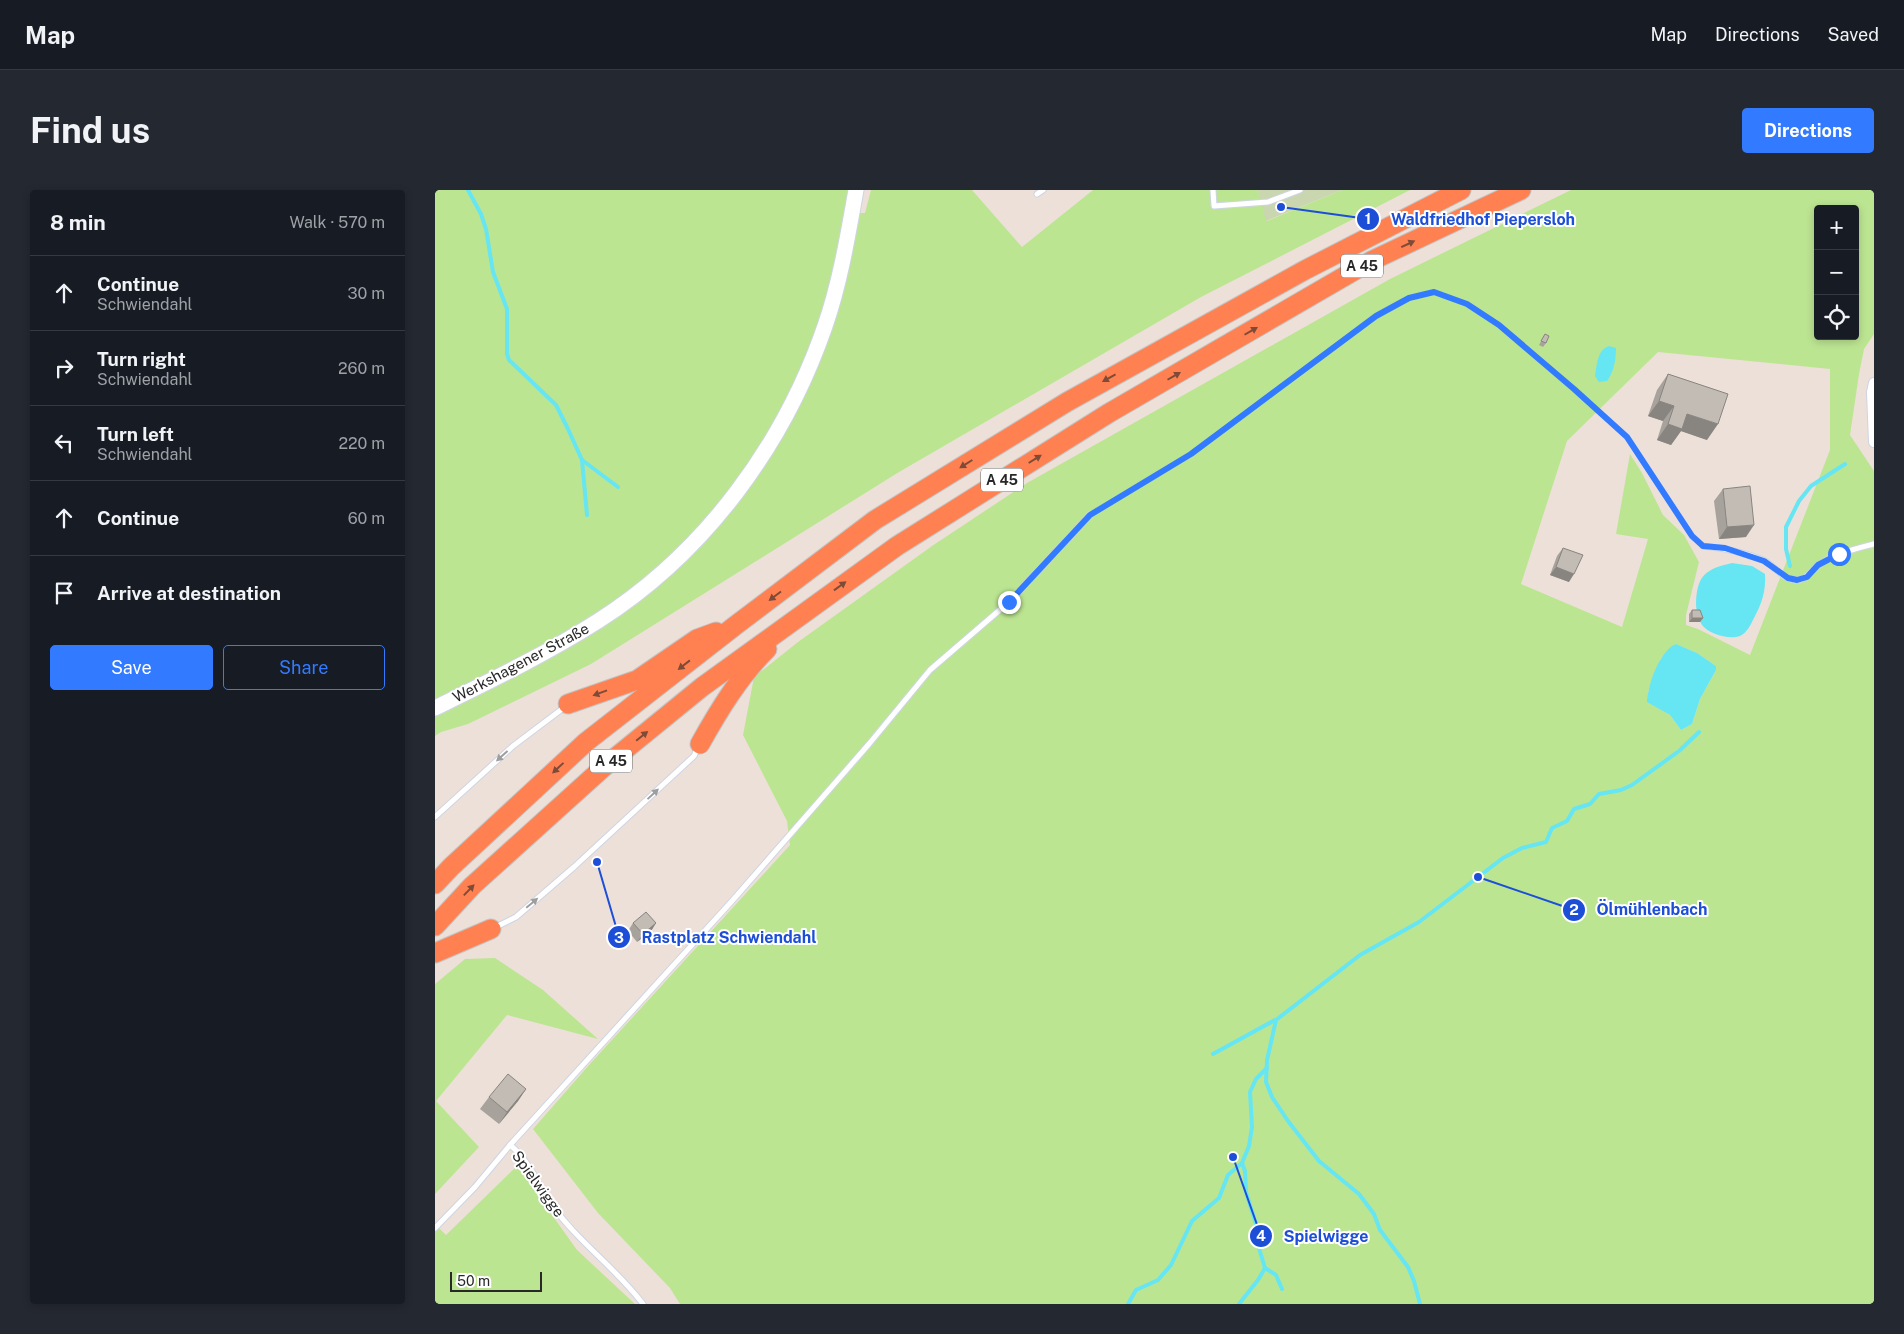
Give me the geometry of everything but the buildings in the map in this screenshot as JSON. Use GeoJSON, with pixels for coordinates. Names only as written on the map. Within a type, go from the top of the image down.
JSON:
{"type":"FeatureCollection","features":[{"type":"Feature","properties":{"kind":"highway","name":"A 45"},"geometry":{"type":"LineString","coordinates":[[435,884],[585,742],[736,624],[875,520],[1067,402],[1305,270],[1461,190]]}},
{"type":"Feature","properties":{"kind":"highway","name":"A 45"},"geometry":{"type":"LineString","coordinates":[[435,926],[472,886],[605,766],[702,686],[897,546],[1109,413],[1371,261],[1521,190]]}},
{"type":"Feature","properties":{"kind":"highway"},"geometry":{"type":"LineString","coordinates":[[700,744],[722,705],[754,662],[801,614]]}},
{"type":"Feature","properties":{"kind":"highway"},"geometry":{"type":"LineString","coordinates":[[568,704],[637,680],[697,639],[736,624]]}},
{"type":"Feature","properties":{"kind":"highway"},"geometry":{"type":"LineString","coordinates":[[435,953],[491,929]]}},
{"type":"Feature","properties":{"kind":"main road","name":"Werkshagener Straße"},"geometry":{"type":"LineString","coordinates":[[435,708],[551,650],[619,607],[678,557],[735,496],[769,447],[792,406],[810,366],[825,325],[857,190]]}},
{"type":"Feature","properties":{"kind":"street"},"geometry":{"type":"LineString","coordinates":[[1874,382],[1871,392],[1874,442]]}},
{"type":"Feature","properties":{"kind":"lane"},"geometry":{"type":"LineString","coordinates":[[1037,194],[1043,190]]}},
{"type":"Feature","properties":{"kind":"lane"},"geometry":{"type":"LineString","coordinates":[[1213,190],[1214,206],[1268,202],[1300,190]]}},
{"type":"Feature","properties":{"kind":"lane"},"geometry":{"type":"LineString","coordinates":[[510,1145],[732,901],[869,744],[930,670],[1009,602],[1090,515]]}},
{"type":"Feature","properties":{"kind":"lane"},"geometry":{"type":"LineString","coordinates":[[1703,546],[1725,548],[1764,561],[1788,578],[1797,580],[1807,577],[1818,565],[1839,554],[1874,544]]}},
{"type":"Feature","properties":{"kind":"lane"},"geometry":{"type":"LineString","coordinates":[[435,817],[513,746],[568,704]]}},
{"type":"Feature","properties":{"kind":"lane"},"geometry":{"type":"LineString","coordinates":[[491,929],[516,917],[574,867],[693,756],[700,744]]}},
{"type":"Feature","properties":{"kind":"lane","name":"Spielwigge"},"geometry":{"type":"LineString","coordinates":[[435,1228],[475,1187],[510,1145],[520,1153],[551,1204],[578,1237],[634,1292],[643,1304]]}},
{"type":"Feature","properties":{"kind":"path"},"geometry":{"type":"LineString","coordinates":[[1090,515],[1191,454],[1376,316],[1409,298],[1434,292],[1467,304],[1499,325],[1627,437],[1692,536],[1703,546]]}},
{"type":"Feature","properties":{"kind":"green space"},"geometry":{"type":"Polygon","coordinates":[[[435,190],[861,190],[856,213],[865,213],[871,190],[972,190],[1022,247],[1093,190],[1258,190],[1267,221],[1342,190],[1410,190],[1201,297],[899,472],[591,664],[468,724],[441,732],[435,736],[435,190]]]}},
{"type":"Feature","properties":{"kind":"green space"},"geometry":{"type":"Polygon","coordinates":[[[1258,190],[1342,190],[1266,221],[1258,190]]]}},
{"type":"Feature","properties":{"kind":"green space"},"geometry":{"type":"Polygon","coordinates":[[[1571,190],[1874,190],[1874,334],[1864,349],[1850,435],[1874,471],[1874,1304],[680,1304],[670,1288],[598,1213],[533,1129],[790,845],[787,821],[743,735],[754,677],[798,642],[932,546],[1027,483],[1390,279],[1571,190]],[[1658,352],[1567,441],[1521,584],[1622,627],[1648,539],[1616,534],[1630,454],[1642,473],[1663,515],[1684,535],[1699,562],[1686,615],[1686,625],[1750,655],[1830,450],[1830,369],[1658,352]],[[1676,644],[1661,658],[1648,692],[1648,702],[1670,715],[1681,730],[1692,724],[1700,699],[1716,670],[1716,666],[1697,653],[1676,644]]]}},
{"type":"Feature","properties":{"kind":"green space"},"geometry":{"type":"Polygon","coordinates":[[[495,958],[543,990],[598,1039],[507,1015],[436,1101],[479,1147],[435,1194],[435,984],[465,959],[495,958]]]}},
{"type":"Feature","properties":{"kind":"green space"},"geometry":{"type":"Polygon","coordinates":[[[517,1166],[577,1250],[635,1304],[435,1304],[435,1224],[446,1235],[517,1166]]]}},
{"type":"Feature","properties":{"kind":"water"},"geometry":{"type":"Polygon","coordinates":[[[1609,346],[1616,348],[1614,365],[1607,381],[1599,382],[1595,376],[1598,358],[1602,351],[1609,346]]]}},
{"type":"Feature","properties":{"kind":"water"},"geometry":{"type":"Polygon","coordinates":[[[1732,563],[1752,566],[1765,574],[1764,591],[1757,612],[1747,631],[1740,636],[1725,637],[1714,633],[1702,625],[1698,617],[1696,603],[1698,586],[1705,575],[1709,571],[1732,563]]]}},
{"type":"Feature","properties":{"kind":"water"},"geometry":{"type":"Polygon","coordinates":[[[1676,644],[1697,653],[1716,666],[1716,670],[1700,699],[1692,724],[1681,730],[1670,715],[1647,702],[1655,669],[1664,654],[1676,644]]]}},
{"type":"Feature","properties":{"kind":"waterway"},"geometry":{"type":"LineString","coordinates":[[468,190],[481,214],[486,229],[493,272],[507,309],[507,354],[509,360],[556,405],[582,460],[587,515]]}},
{"type":"Feature","properties":{"kind":"waterway"},"geometry":{"type":"LineString","coordinates":[[582,460],[618,487]]}},
{"type":"Feature","properties":{"kind":"waterway"},"geometry":{"type":"LineString","coordinates":[[1790,566],[1786,549],[1786,527],[1799,501],[1811,486],[1845,464]]}},
{"type":"Feature","properties":{"kind":"waterway"},"geometry":{"type":"LineString","coordinates":[[1420,1304],[1408,1267],[1380,1230],[1374,1214],[1359,1194],[1319,1161],[1272,1097],[1266,1082],[1267,1060],[1276,1020],[1360,955],[1419,922],[1503,858],[1522,848],[1546,842],[1552,828],[1567,821],[1574,809],[1590,804],[1599,794],[1621,790],[1632,785],[1679,751],[1699,732]]}},
{"type":"Feature","properties":{"kind":"waterway"},"geometry":{"type":"LineString","coordinates":[[1213,1054],[1275,1020]]}},
{"type":"Feature","properties":{"kind":"waterway"},"geometry":{"type":"LineString","coordinates":[[1128,1304],[1136,1290],[1158,1280],[1171,1265],[1192,1221],[1219,1198],[1228,1175],[1242,1163],[1249,1146],[1252,1127],[1250,1092],[1256,1079],[1267,1068]]}},
{"type":"Feature","properties":{"kind":"waterway"},"geometry":{"type":"LineString","coordinates":[[1239,1304],[1265,1268],[1258,1245],[1256,1224],[1246,1192],[1245,1171],[1242,1163]]}},
{"type":"Feature","properties":{"kind":"waterway"},"geometry":{"type":"LineString","coordinates":[[1265,1268],[1276,1275],[1282,1289]]}},
{"type":"Feature","properties":{"kind":"place","name":"Waldfriedhof Piepersloh"},"geometry":{"type":"Point","coordinates":[1281,207]}},
{"type":"Feature","properties":{"kind":"place","name":"Rastplatz Schwiendahl"},"geometry":{"type":"Point","coordinates":[597,862]}},
{"type":"Feature","properties":{"kind":"place","name":"Ölmühlenbach"},"geometry":{"type":"Point","coordinates":[1478,877]}},
{"type":"Feature","properties":{"kind":"place","name":"Spielwigge"},"geometry":{"type":"Point","coordinates":[1233,1157]}},
{"type":"Feature","properties":{"kind":"route"},"geometry":{"type":"LineString","coordinates":[[1009,602],[1090,515],[1191,454],[1376,316],[1409,298],[1434,292],[1467,304],[1499,325],[1627,437],[1692,536],[1703,546],[1725,548],[1764,561],[1788,578],[1797,580],[1807,577],[1818,565],[1839,554]]}}]}
